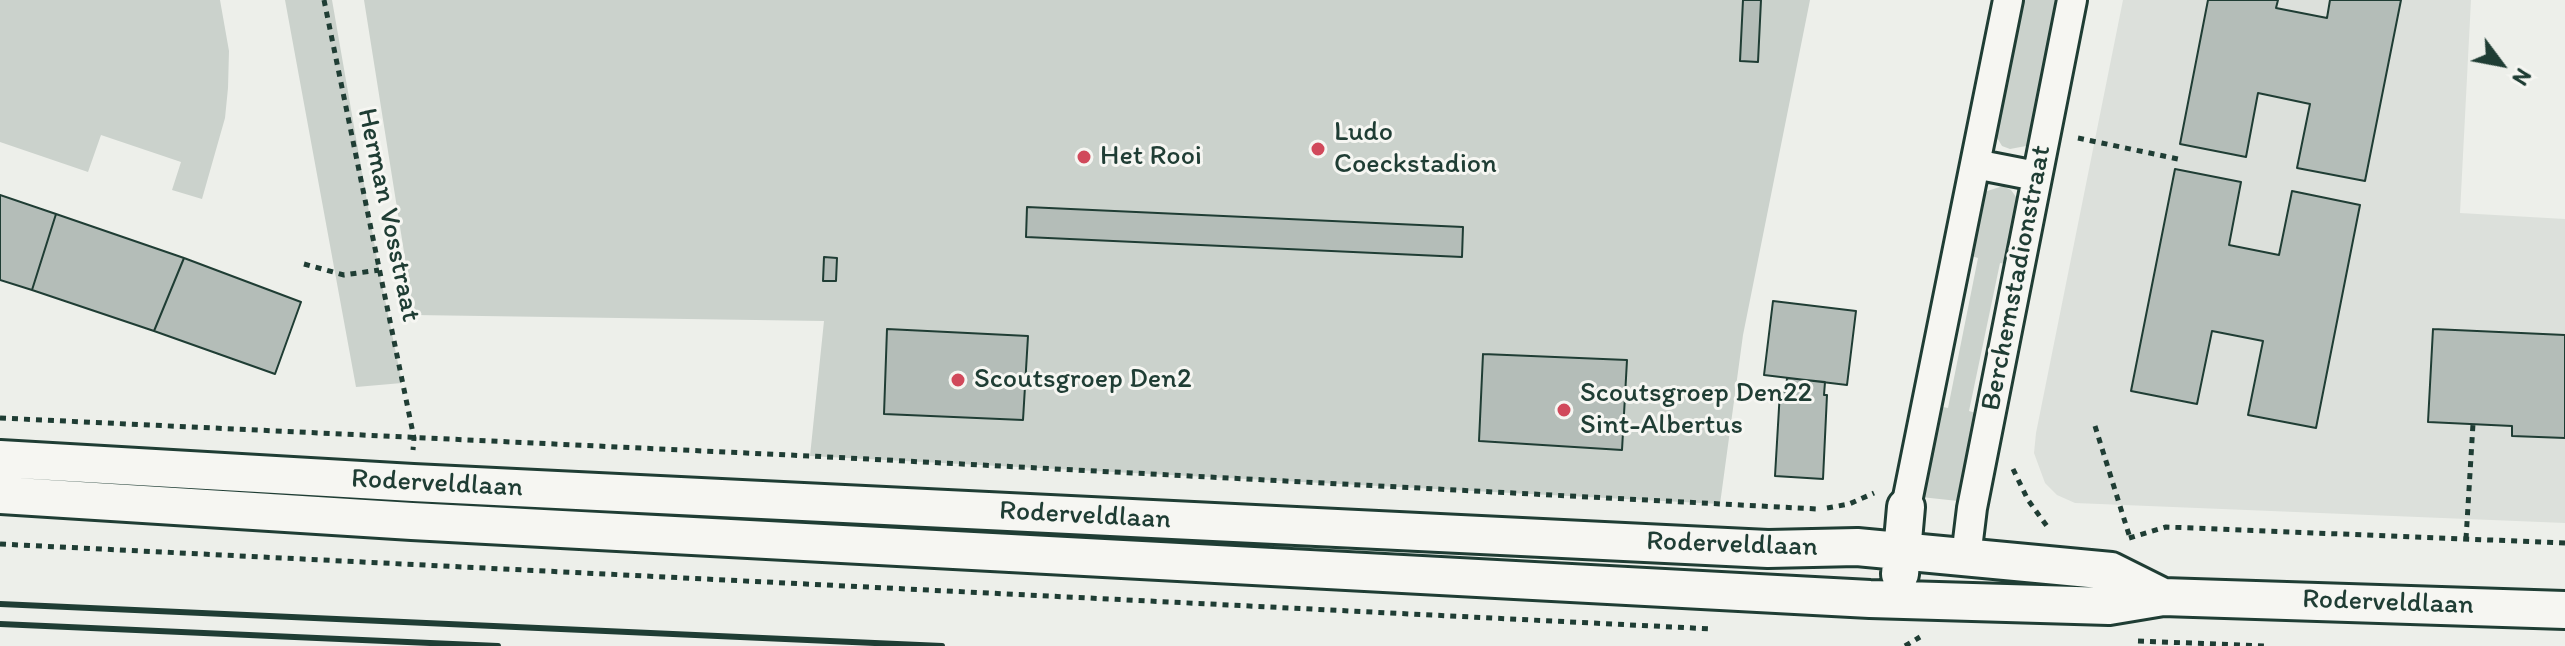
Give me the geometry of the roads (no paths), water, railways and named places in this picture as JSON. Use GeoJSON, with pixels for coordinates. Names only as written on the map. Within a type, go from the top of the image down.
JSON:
{"type":"FeatureCollection","features":[{"type":"Feature","properties":{"kind":"street"},"geometry":{"type":"LineString","coordinates":[[1897,600],[1902,551],[1892,499],[1975,164],[2008,0]]}},
{"type":"Feature","properties":{"kind":"street","name":"Berchemstadionstraat"},"geometry":{"type":"LineString","coordinates":[[1966,557],[1975,492],[2072,0]]}},
{"type":"Feature","properties":{"kind":"street"},"geometry":{"type":"LineString","coordinates":[[1975,164],[2036,176]]}},
{"type":"Feature","properties":{"kind":"street","name":"Roderveldlaan"},"geometry":{"type":"LineString","coordinates":[[0,459],[413,483],[1768,549],[1857,547],[2111,571],[2163,597]]}},
{"type":"Feature","properties":{"kind":"street","name":"Roderveldlaan"},"geometry":{"type":"LineString","coordinates":[[0,495],[428,522],[1897,600],[2109,606],[2163,597],[2565,610]]}},
{"type":"Feature","properties":{"kind":"street"},"geometry":{"type":"LineString","coordinates":[[1959,602],[1966,557]]}},
{"type":"Feature","properties":{"kind":"railway"},"geometry":{"type":"LineString","coordinates":[[0,604],[942,646]]}},
{"type":"Feature","properties":{"kind":"railway"},"geometry":{"type":"LineString","coordinates":[[0,624],[498,646]]}},
{"type":"Feature","properties":{"kind":"place","name":"Ludo Coeckstadion"},"geometry":{"type":"Point","coordinates":[1318,149]}},
{"type":"Feature","properties":{"kind":"place","name":"Het Rooi"},"geometry":{"type":"Point","coordinates":[1084,157]}},
{"type":"Feature","properties":{"kind":"place","name":"Scoutsgroep Den2"},"geometry":{"type":"Point","coordinates":[958,380]}},
{"type":"Feature","properties":{"kind":"place","name":"Scoutsgroep Den22 Sint-Albertus"},"geometry":{"type":"Point","coordinates":[1564,410]}}]}
